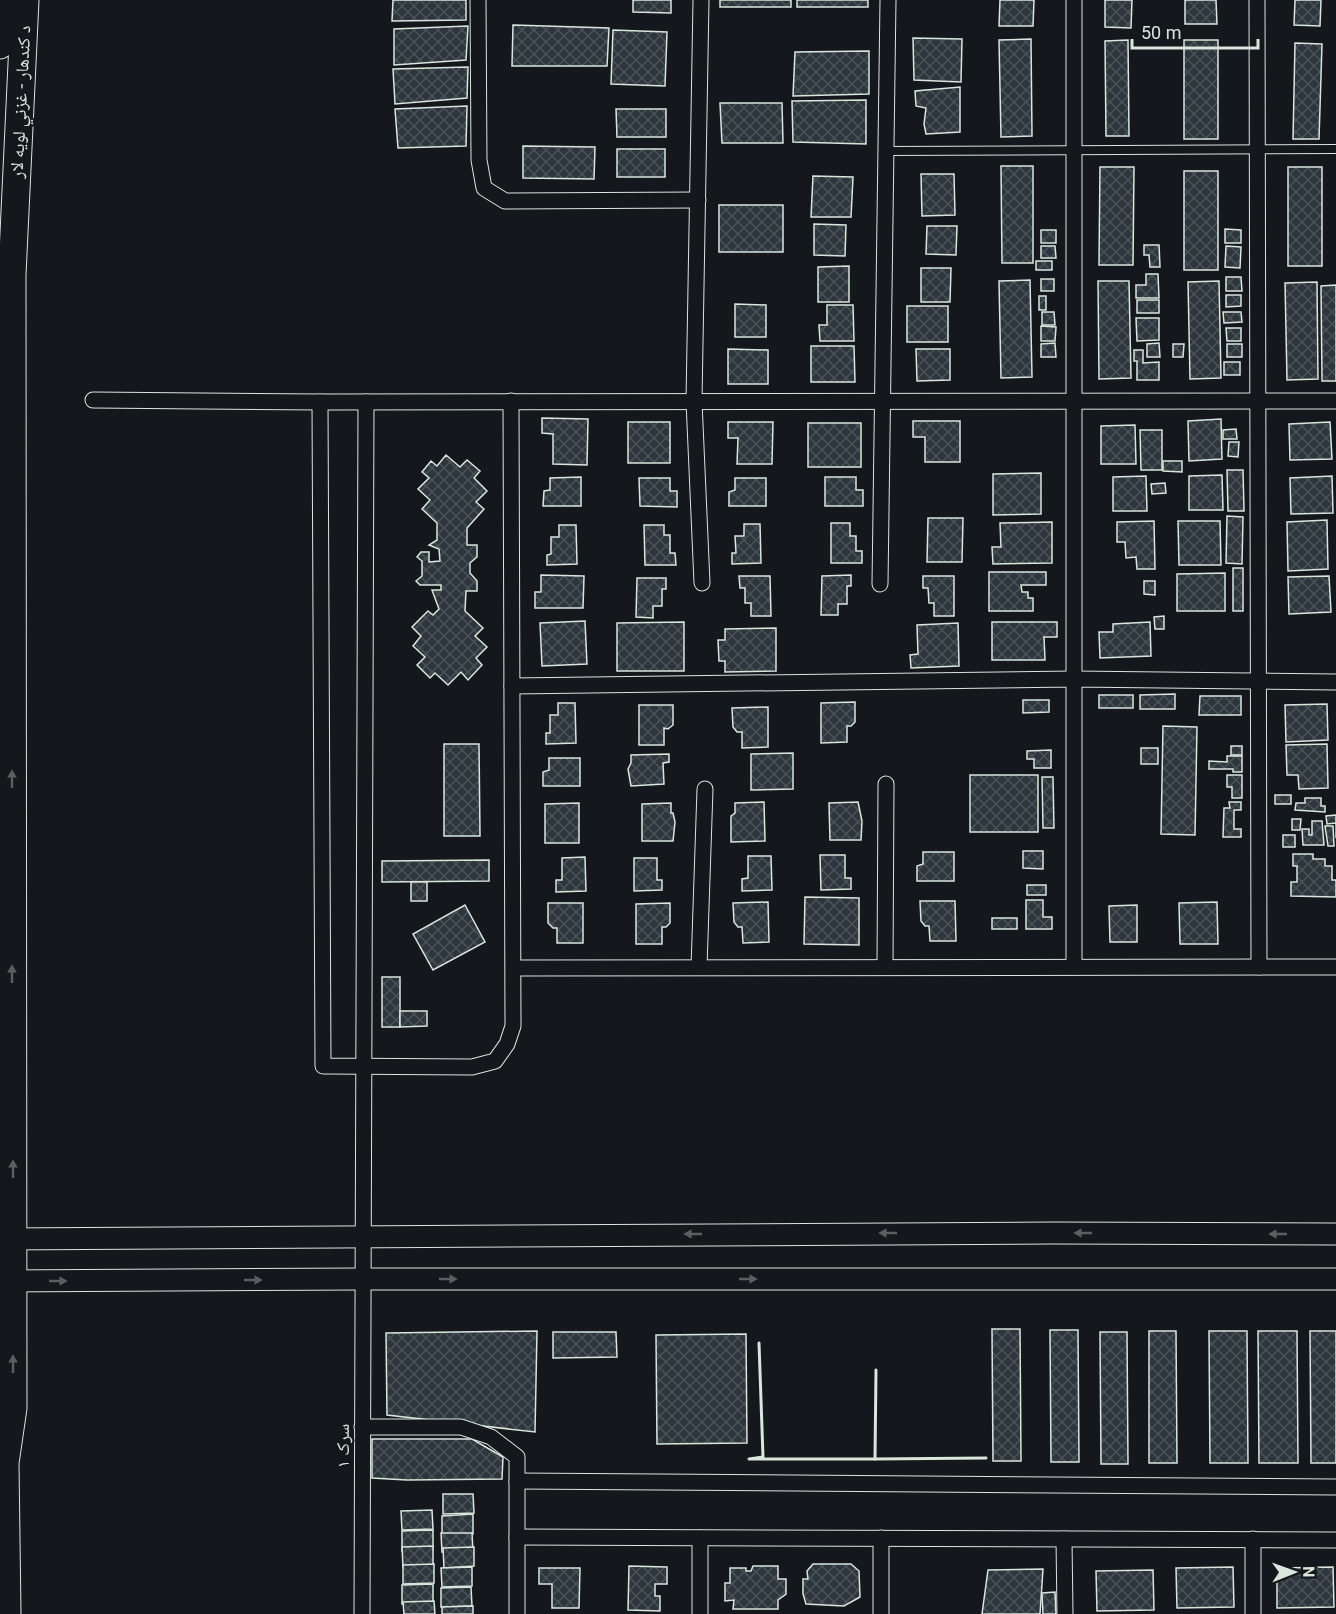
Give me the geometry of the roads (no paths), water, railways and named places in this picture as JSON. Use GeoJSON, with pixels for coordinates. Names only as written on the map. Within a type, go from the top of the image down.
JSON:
{"type":"FeatureCollection","features":[{"type":"Feature","properties":{"kind":"highway","name":"د کندهار - غزني لويه لار"},"geometry":{"type":"LineString","coordinates":[[0,45],[4,0]]}},
{"type":"Feature","properties":{"kind":"highway","name":"د کندهار - غزني لويه لار"},"geometry":{"type":"LineString","coordinates":[[7,1614],[2,1453],[6,1407],[6,274],[25,0]]}},
{"type":"Feature","properties":{"kind":"street"},"geometry":{"type":"LineString","coordinates":[[478,0],[479,160],[484,188],[505,201],[698,200]]}},
{"type":"Feature","properties":{"kind":"street"},"geometry":{"type":"LineString","coordinates":[[701,0],[694,401],[702,583]]}},
{"type":"Feature","properties":{"kind":"street"},"geometry":{"type":"LineString","coordinates":[[880,584],[888,0]]}},
{"type":"Feature","properties":{"kind":"street"},"geometry":{"type":"LineString","coordinates":[[1074,0],[1074,967]]}},
{"type":"Feature","properties":{"kind":"street"},"geometry":{"type":"LineString","coordinates":[[1257,0],[1259,967]]}},
{"type":"Feature","properties":{"kind":"street"},"geometry":{"type":"LineString","coordinates":[[93,400],[320,402],[1336,401]]}},
{"type":"Feature","properties":{"kind":"street"},"geometry":{"type":"LineString","coordinates":[[320,402],[323,1066],[472,1067],[495,1061],[507,1044],[513,1026],[511,401]]}},
{"type":"Feature","properties":{"kind":"street","name":"سرک ۱"},"geometry":{"type":"LineString","coordinates":[[362,1614],[366,402]]}},
{"type":"Feature","properties":{"kind":"street"},"geometry":{"type":"LineString","coordinates":[[512,686],[1074,678],[1336,682]]}},
{"type":"Feature","properties":{"kind":"street"},"geometry":{"type":"LineString","coordinates":[[885,967],[886,784]]}},
{"type":"Feature","properties":{"kind":"street"},"geometry":{"type":"LineString","coordinates":[[699,967],[705,789]]}},
{"type":"Feature","properties":{"kind":"street"},"geometry":{"type":"LineString","coordinates":[[514,968],[1336,966]]}},
{"type":"Feature","properties":{"kind":"street"},"geometry":{"type":"LineString","coordinates":[[6,1239],[363,1235],[1336,1234]]}},
{"type":"Feature","properties":{"kind":"street"},"geometry":{"type":"LineString","coordinates":[[6,1281],[1336,1279]]}},
{"type":"Feature","properties":{"kind":"street"},"geometry":{"type":"LineString","coordinates":[[362,1427],[461,1427],[491,1437],[517,1457],[517,1614]]}},
{"type":"Feature","properties":{"kind":"street"},"geometry":{"type":"LineString","coordinates":[[517,1480],[1336,1487]]}},
{"type":"Feature","properties":{"kind":"street"},"geometry":{"type":"LineString","coordinates":[[517,1537],[1336,1540]]}},
{"type":"Feature","properties":{"kind":"street"},"geometry":{"type":"LineString","coordinates":[[700,1538],[700,1614]]}},
{"type":"Feature","properties":{"kind":"street"},"geometry":{"type":"LineString","coordinates":[[881,1538],[881,1614]]}},
{"type":"Feature","properties":{"kind":"street"},"geometry":{"type":"LineString","coordinates":[[1064,1539],[1065,1614]]}},
{"type":"Feature","properties":{"kind":"street"},"geometry":{"type":"LineString","coordinates":[[1253,1539],[1253,1614]]}},
{"type":"Feature","properties":{"kind":"lane"},"geometry":{"type":"LineString","coordinates":[[887,151],[1336,148]]}}]}
